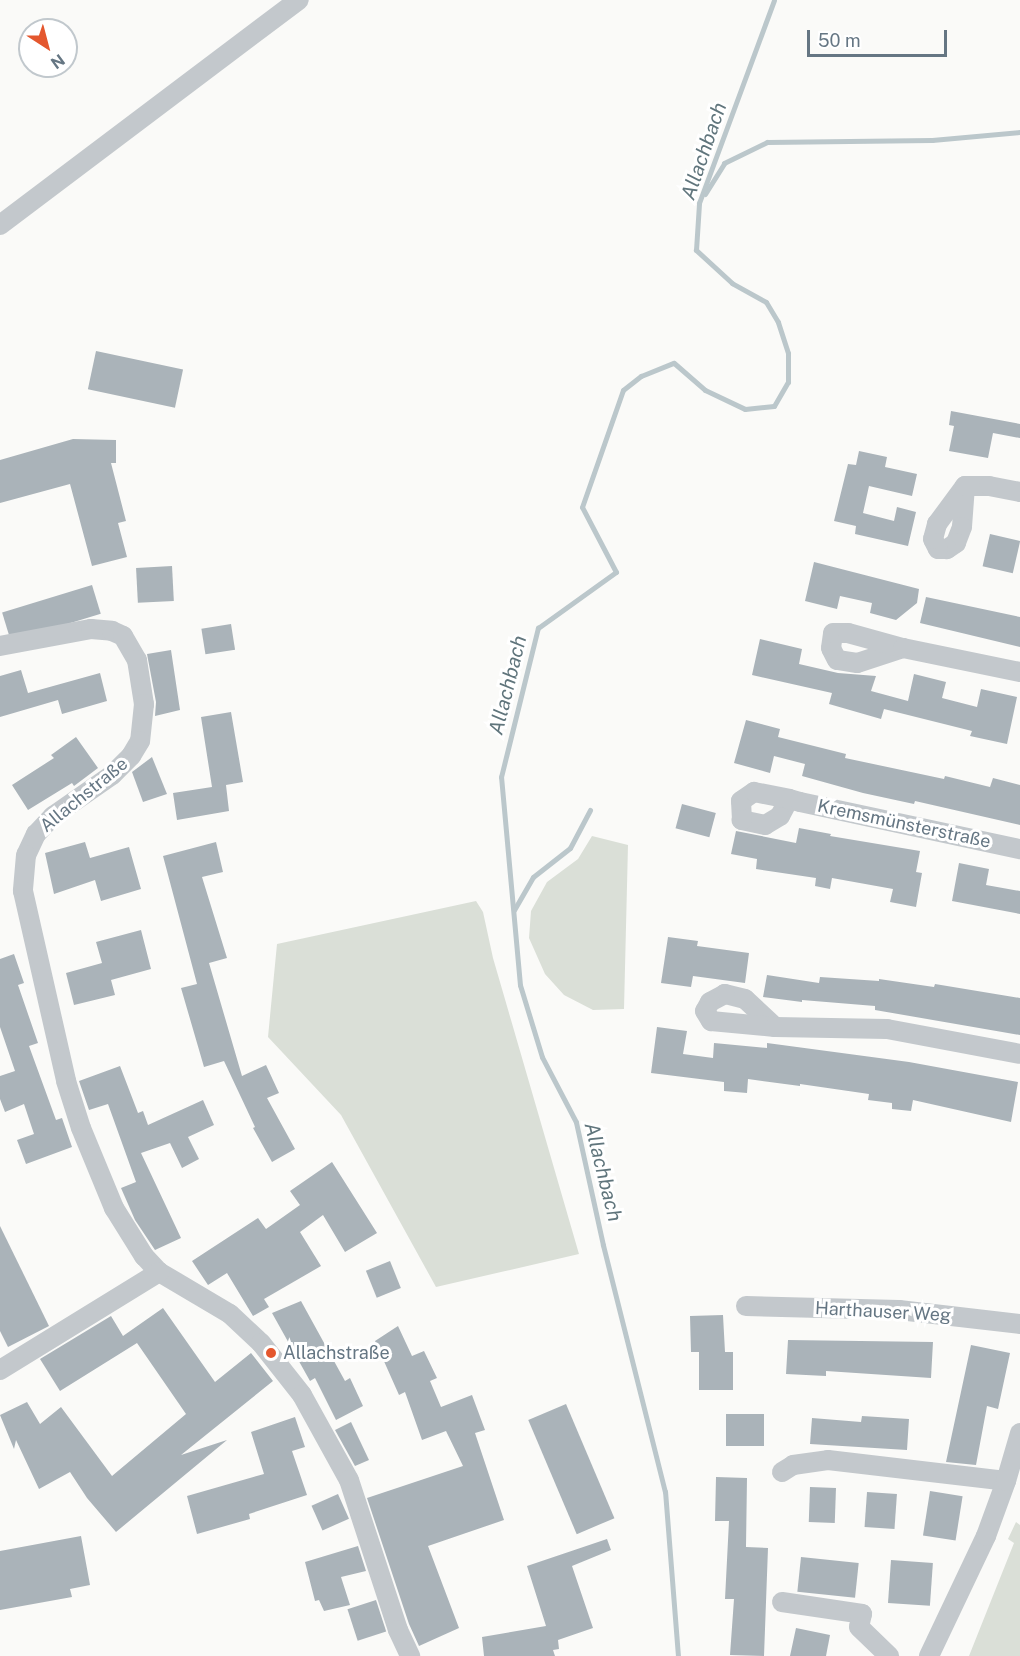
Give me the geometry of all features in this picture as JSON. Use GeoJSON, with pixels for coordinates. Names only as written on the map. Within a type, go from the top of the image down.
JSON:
{"type":"FeatureCollection","features":[{"type":"Feature","properties":{"kind":"street"},"geometry":{"type":"LineString","coordinates":[[0,225],[299,0]]}},
{"type":"Feature","properties":{"kind":"street"},"geometry":{"type":"LineString","coordinates":[[965,486],[989,486],[1020,492]]}},
{"type":"Feature","properties":{"kind":"street","name":"Allachstraße"},"geometry":{"type":"LineString","coordinates":[[0,646],[92,629],[112,631],[123,636],[137,660],[144,704],[140,741],[131,756],[112,775],[53,816],[36,834],[26,855],[23,891],[66,1081],[81,1128],[114,1208],[144,1256],[159,1272],[230,1314],[261,1343],[302,1395],[349,1480],[398,1630],[410,1656]]}},
{"type":"Feature","properties":{"kind":"street"},"geometry":{"type":"LineString","coordinates":[[903,648],[1020,672]]}},
{"type":"Feature","properties":{"kind":"street","name":"Kremsmünsterstraße"},"geometry":{"type":"LineString","coordinates":[[789,799],[1020,849]]}},
{"type":"Feature","properties":{"kind":"street"},"geometry":{"type":"LineString","coordinates":[[775,1027],[887,1029],[1020,1054]]}},
{"type":"Feature","properties":{"kind":"street"},"geometry":{"type":"LineString","coordinates":[[0,1370],[159,1272]]}},
{"type":"Feature","properties":{"kind":"street","name":"Harthauser Weg"},"geometry":{"type":"LineString","coordinates":[[746,1306],[899,1310],[1020,1324]]}},
{"type":"Feature","properties":{"kind":"street"},"geometry":{"type":"LineString","coordinates":[[929,1656],[986,1536],[1006,1482],[1020,1433]]}},
{"type":"Feature","properties":{"kind":"street"},"geometry":{"type":"LineString","coordinates":[[782,1472],[793,1465],[828,1460],[943,1472],[1006,1482]]}},
{"type":"Feature","properties":{"kind":"street"},"geometry":{"type":"LineString","coordinates":[[782,1602],[862,1614],[859,1627],[889,1656]]}},
{"type":"Feature","properties":{"kind":"shaded area"},"geometry":{"type":"Polygon","coordinates":[[[592,836],[628,845],[624,1009],[593,1010],[564,995],[545,974],[529,938],[531,911],[547,882],[578,859],[592,836]]]}},
{"type":"Feature","properties":{"kind":"shaded area"},"geometry":{"type":"Polygon","coordinates":[[[476,901],[483,912],[493,958],[579,1254],[436,1287],[341,1115],[268,1037],[277,944],[476,901]]]}},
{"type":"Feature","properties":{"kind":"shaded area"},"geometry":{"type":"Polygon","coordinates":[[[1016,1522],[1020,1525],[1020,1656],[969,1656],[1014,1543],[1008,1539],[1016,1522]]]}},
{"type":"Feature","properties":{"kind":"building"},"geometry":{"type":"Polygon","coordinates":[[[96,351],[183,370],[175,408],[88,389],[96,351]]]}},
{"type":"Feature","properties":{"kind":"building"},"geometry":{"type":"Polygon","coordinates":[[[951,411],[1020,424],[1020,438],[993,433],[988,458],[949,451],[954,426],[949,425],[951,411]]]}},
{"type":"Feature","properties":{"kind":"building"},"geometry":{"type":"Polygon","coordinates":[[[73,439],[116,440],[116,463],[111,463],[126,521],[118,523],[127,557],[92,566],[70,484],[0,503],[0,460],[73,439]]]}},
{"type":"Feature","properties":{"kind":"building"},"geometry":{"type":"Polygon","coordinates":[[[859,451],[887,457],[885,467],[917,474],[912,496],[869,486],[863,513],[894,521],[897,507],[916,512],[908,546],[855,534],[856,526],[834,521],[848,464],[856,465],[859,451]]]}},
{"type":"Feature","properties":{"kind":"building"},"geometry":{"type":"Polygon","coordinates":[[[990,534],[1020,541],[1013,573],[983,566],[990,534]]]}},
{"type":"Feature","properties":{"kind":"building"},"geometry":{"type":"Polygon","coordinates":[[[814,562],[919,589],[917,603],[896,620],[870,613],[872,603],[840,596],[837,609],[805,601],[814,562]]]}},
{"type":"Feature","properties":{"kind":"building"},"geometry":{"type":"Polygon","coordinates":[[[172,566],[174,601],[138,603],[136,568],[172,566]]]}},
{"type":"Feature","properties":{"kind":"building"},"geometry":{"type":"Polygon","coordinates":[[[92,585],[101,614],[11,641],[2,612],[92,585]]]}},
{"type":"Feature","properties":{"kind":"building"},"geometry":{"type":"Polygon","coordinates":[[[926,597],[1020,617],[1020,647],[920,623],[926,597]]]}},
{"type":"Feature","properties":{"kind":"building"},"geometry":{"type":"Polygon","coordinates":[[[231,624],[235,650],[205,654],[201,629],[231,624]]]}},
{"type":"Feature","properties":{"kind":"building"},"geometry":{"type":"Polygon","coordinates":[[[760,639],[802,649],[799,664],[838,673],[876,676],[871,691],[908,701],[914,674],[946,682],[942,698],[977,707],[981,689],[1017,697],[1007,744],[970,736],[972,731],[884,709],[881,719],[829,704],[832,693],[752,675],[760,639]]]}},
{"type":"Feature","properties":{"kind":"building"},"geometry":{"type":"Polygon","coordinates":[[[171,650],[180,710],[155,716],[156,702],[147,654],[171,650]]]}},
{"type":"Feature","properties":{"kind":"building"},"geometry":{"type":"Polygon","coordinates":[[[21,670],[28,693],[100,673],[107,701],[62,714],[58,700],[0,717],[0,676],[21,670]]]}},
{"type":"Feature","properties":{"kind":"building"},"geometry":{"type":"Polygon","coordinates":[[[231,712],[243,782],[226,785],[229,811],[177,820],[173,793],[212,787],[201,717],[231,712]]]}},
{"type":"Feature","properties":{"kind":"building"},"geometry":{"type":"Polygon","coordinates":[[[746,720],[780,729],[778,737],[846,754],[845,758],[944,779],[945,776],[990,787],[993,778],[1020,785],[1020,825],[915,801],[914,804],[863,793],[802,776],[805,764],[774,756],[770,773],[734,763],[746,720]]]}},
{"type":"Feature","properties":{"kind":"building"},"geometry":{"type":"Polygon","coordinates":[[[76,737],[98,768],[74,786],[72,783],[28,810],[12,785],[54,758],[51,755],[76,737]]]}},
{"type":"Feature","properties":{"kind":"building"},"geometry":{"type":"Polygon","coordinates":[[[152,757],[167,794],[143,802],[132,772],[152,757]]]}},
{"type":"Feature","properties":{"kind":"building"},"geometry":{"type":"Polygon","coordinates":[[[682,804],[716,813],[709,837],[676,828],[682,804]]]}},
{"type":"Feature","properties":{"kind":"building"},"geometry":{"type":"Polygon","coordinates":[[[799,828],[831,834],[830,836],[920,851],[916,872],[922,873],[916,907],[890,902],[893,889],[832,878],[830,889],[815,886],[816,878],[756,869],[757,859],[731,854],[736,831],[796,843],[799,828]]]}},
{"type":"Feature","properties":{"kind":"building"},"geometry":{"type":"Polygon","coordinates":[[[85,842],[90,858],[129,847],[141,889],[101,901],[95,880],[54,894],[45,853],[85,842]]]}},
{"type":"Feature","properties":{"kind":"building"},"geometry":{"type":"Polygon","coordinates":[[[216,842],[223,872],[202,877],[227,958],[209,963],[242,1076],[266,1065],[279,1093],[267,1098],[295,1149],[272,1162],[253,1128],[255,1127],[224,1061],[204,1067],[181,988],[197,984],[163,856],[216,842]]]}},
{"type":"Feature","properties":{"kind":"building"},"geometry":{"type":"Polygon","coordinates":[[[959,863],[989,869],[986,885],[1020,891],[1020,914],[952,901],[959,863]]]}},
{"type":"Feature","properties":{"kind":"building"},"geometry":{"type":"Polygon","coordinates":[[[141,930],[151,969],[111,980],[115,995],[74,1005],[66,973],[102,963],[96,942],[141,930]]]}},
{"type":"Feature","properties":{"kind":"building"},"geometry":{"type":"Polygon","coordinates":[[[668,937],[698,941],[697,946],[749,953],[745,983],[693,976],[691,987],[661,983],[668,937]]]}},
{"type":"Feature","properties":{"kind":"building"},"geometry":{"type":"Polygon","coordinates":[[[14,954],[24,983],[18,985],[38,1043],[29,1046],[56,1120],[62,1118],[72,1147],[26,1164],[17,1140],[34,1134],[24,1104],[5,1112],[0,1099],[0,1076],[15,1071],[0,1027],[0,959],[14,954]]]}},
{"type":"Feature","properties":{"kind":"building"},"geometry":{"type":"Polygon","coordinates":[[[767,975],[819,983],[820,977],[879,981],[879,979],[934,987],[935,984],[1020,998],[1020,1035],[875,1010],[875,1006],[802,1000],[802,1002],[763,997],[767,975]]]}},
{"type":"Feature","properties":{"kind":"building"},"geometry":{"type":"Polygon","coordinates":[[[657,1027],[687,1031],[683,1054],[713,1058],[714,1043],[767,1048],[767,1043],[909,1062],[1018,1082],[1011,1122],[913,1100],[911,1111],[892,1109],[892,1103],[868,1100],[869,1094],[800,1084],[800,1086],[748,1079],[747,1093],[724,1091],[724,1082],[651,1073],[657,1027]]]}},
{"type":"Feature","properties":{"kind":"building"},"geometry":{"type":"Polygon","coordinates":[[[120,1066],[138,1113],[143,1111],[148,1125],[203,1100],[214,1125],[188,1137],[199,1159],[182,1168],[170,1143],[141,1153],[181,1238],[155,1250],[135,1220],[121,1188],[136,1182],[108,1104],[89,1110],[79,1081],[120,1066]]]}},
{"type":"Feature","properties":{"kind":"building"},"geometry":{"type":"Polygon","coordinates":[[[332,1162],[377,1233],[345,1252],[323,1215],[300,1232],[321,1266],[264,1299],[269,1307],[253,1316],[227,1273],[208,1285],[192,1261],[258,1218],[266,1229],[300,1205],[290,1191],[332,1162]]]}},
{"type":"Feature","properties":{"kind":"building"},"geometry":{"type":"Polygon","coordinates":[[[0,1226],[49,1326],[8,1347],[0,1331],[0,1226]]]}},
{"type":"Feature","properties":{"kind":"building"},"geometry":{"type":"Polygon","coordinates":[[[390,1261],[401,1288],[377,1298],[366,1271],[390,1261]]]}},
{"type":"Feature","properties":{"kind":"building"},"geometry":{"type":"Polygon","coordinates":[[[301,1301],[345,1381],[350,1378],[363,1406],[336,1420],[315,1378],[310,1381],[272,1313],[301,1301]]]}},
{"type":"Feature","properties":{"kind":"building"},"geometry":{"type":"Polygon","coordinates":[[[163,1308],[215,1382],[251,1353],[273,1381],[181,1455],[227,1440],[116,1532],[87,1498],[70,1472],[39,1489],[16,1440],[14,1449],[0,1415],[27,1402],[40,1424],[61,1407],[112,1476],[186,1414],[137,1343],[60,1391],[40,1359],[111,1316],[123,1336],[163,1308]]]}},
{"type":"Feature","properties":{"kind":"building"},"geometry":{"type":"Polygon","coordinates":[[[723,1315],[725,1352],[733,1352],[733,1390],[699,1390],[699,1352],[691,1352],[690,1316],[723,1315]]]}},
{"type":"Feature","properties":{"kind":"building"},"geometry":{"type":"Polygon","coordinates":[[[398,1326],[412,1356],[424,1351],[437,1378],[430,1381],[441,1407],[472,1395],[485,1430],[475,1433],[504,1520],[428,1546],[459,1628],[419,1646],[409,1624],[367,1498],[463,1466],[446,1431],[422,1440],[405,1392],[399,1395],[375,1341],[398,1326]]]}},
{"type":"Feature","properties":{"kind":"building"},"geometry":{"type":"Polygon","coordinates":[[[788,1340],[933,1342],[931,1378],[826,1371],[826,1376],[786,1374],[788,1340]]]}},
{"type":"Feature","properties":{"kind":"building"},"geometry":{"type":"Polygon","coordinates":[[[971,1345],[1010,1353],[998,1409],[987,1406],[976,1465],[946,1462],[971,1345]]]}},
{"type":"Feature","properties":{"kind":"building"},"geometry":{"type":"Polygon","coordinates":[[[566,1404],[614,1518],[577,1534],[528,1420],[566,1404]]]}},
{"type":"Feature","properties":{"kind":"building"},"geometry":{"type":"Polygon","coordinates":[[[726,1414],[764,1414],[764,1446],[726,1446],[726,1414]]]}},
{"type":"Feature","properties":{"kind":"building"},"geometry":{"type":"Polygon","coordinates":[[[862,1416],[909,1419],[907,1450],[810,1444],[812,1418],[861,1422],[862,1416]]]}},
{"type":"Feature","properties":{"kind":"building"},"geometry":{"type":"Polygon","coordinates":[[[295,1417],[305,1447],[292,1451],[307,1495],[249,1514],[250,1519],[197,1534],[187,1496],[264,1474],[251,1432],[295,1417]]]}},
{"type":"Feature","properties":{"kind":"building"},"geometry":{"type":"Polygon","coordinates":[[[351,1422],[369,1460],[355,1466],[335,1430],[351,1422]]]}},
{"type":"Feature","properties":{"kind":"building"},"geometry":{"type":"Polygon","coordinates":[[[716,1477],[747,1478],[746,1547],[768,1548],[764,1656],[730,1655],[734,1599],[725,1599],[729,1521],[715,1521],[716,1477]]]}},
{"type":"Feature","properties":{"kind":"building"},"geometry":{"type":"Polygon","coordinates":[[[810,1487],[836,1488],[835,1523],[809,1522],[810,1487]]]}},
{"type":"Feature","properties":{"kind":"building"},"geometry":{"type":"Polygon","coordinates":[[[930,1491],[963,1496],[956,1541],[923,1535],[930,1491]]]}},
{"type":"Feature","properties":{"kind":"building"},"geometry":{"type":"Polygon","coordinates":[[[867,1492],[897,1494],[894,1529],[865,1527],[867,1492]]]}},
{"type":"Feature","properties":{"kind":"building"},"geometry":{"type":"Polygon","coordinates":[[[338,1494],[349,1519],[322,1530],[312,1506],[338,1494]]]}},
{"type":"Feature","properties":{"kind":"building"},"geometry":{"type":"Polygon","coordinates":[[[81,1536],[90,1585],[70,1589],[72,1597],[0,1610],[0,1551],[81,1536]]]}},
{"type":"Feature","properties":{"kind":"building"},"geometry":{"type":"Polygon","coordinates":[[[607,1539],[611,1550],[572,1566],[593,1628],[558,1640],[559,1649],[553,1650],[555,1656],[484,1656],[482,1637],[546,1626],[527,1566],[607,1539]]]}},
{"type":"Feature","properties":{"kind":"building"},"geometry":{"type":"Polygon","coordinates":[[[358,1546],[366,1571],[341,1577],[350,1605],[324,1611],[319,1600],[315,1601],[305,1562],[358,1546]]]}},
{"type":"Feature","properties":{"kind":"building"},"geometry":{"type":"Polygon","coordinates":[[[801,1557],[859,1563],[855,1598],[797,1592],[801,1557]]]}},
{"type":"Feature","properties":{"kind":"building"},"geometry":{"type":"Polygon","coordinates":[[[891,1560],[933,1563],[930,1606],[888,1603],[891,1560]]]}},
{"type":"Feature","properties":{"kind":"building"},"geometry":{"type":"Polygon","coordinates":[[[376,1600],[386,1631],[358,1641],[347,1609],[376,1600]]]}},
{"type":"Feature","properties":{"kind":"building"},"geometry":{"type":"Polygon","coordinates":[[[796,1628],[830,1635],[826,1656],[790,1656],[796,1628]]]}},
{"type":"Feature","properties":{"kind":"waterway","name":"Allachbach"},"geometry":{"type":"LineString","coordinates":[[678,1656],[665,1492],[603,1245],[576,1122],[542,1057],[520,985],[501,777],[538,628],[616,572],[582,507],[623,390],[641,376],[674,363],[705,390],[745,409],[774,406],[788,382],[788,353],[778,322],[766,302],[732,283],[696,250],[699,203],[774,0]]}},
{"type":"Feature","properties":{"kind":"waterway"},"geometry":{"type":"LineString","coordinates":[[705,194],[724,163],[767,142],[932,140],[1020,132]]}},
{"type":"Feature","properties":{"kind":"waterway"},"geometry":{"type":"LineString","coordinates":[[514,910],[533,877],[570,848],[590,810]]}},
{"type":"Feature","properties":{"kind":"place","name":"Allachstraße"},"geometry":{"type":"Point","coordinates":[271,1353]}}]}
